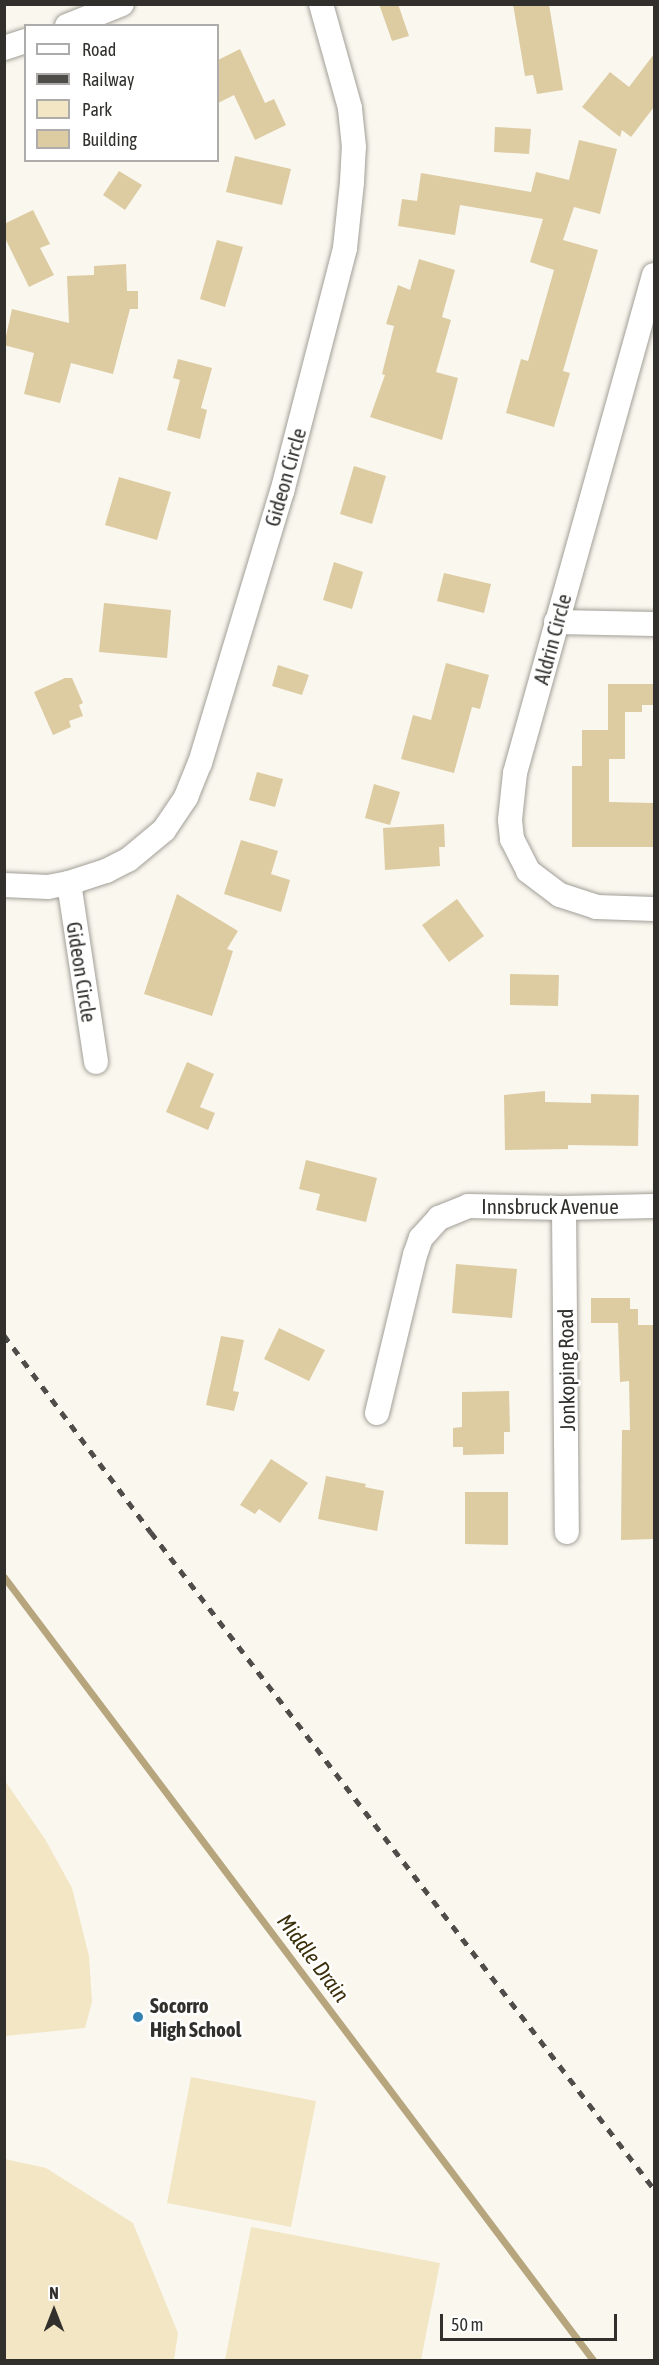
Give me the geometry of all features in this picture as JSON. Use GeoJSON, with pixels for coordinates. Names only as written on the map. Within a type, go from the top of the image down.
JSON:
{"type":"FeatureCollection","features":[{"type":"Feature","properties":{"kind":"street"},"geometry":{"type":"LineString","coordinates":[[72,24],[122,4]]}},
{"type":"Feature","properties":{"kind":"street","name":"Gideon Circle"},"geometry":{"type":"LineString","coordinates":[[4,885],[48,887],[69,883],[106,871],[128,860],[164,830],[186,797],[200,763],[282,492],[345,248],[354,147],[350,108],[321,4]]}},
{"type":"Feature","properties":{"kind":"street"},"geometry":{"type":"LineString","coordinates":[[4,48],[24,42]]}},
{"type":"Feature","properties":{"kind":"street","name":"Aldrin Circle"},"geometry":{"type":"LineString","coordinates":[[654,275],[646,342],[556,622],[510,797],[512,839],[528,871],[560,895],[596,907],[654,909]]}},
{"type":"Feature","properties":{"kind":"street"},"geometry":{"type":"LineString","coordinates":[[556,622],[654,624]]}},
{"type":"Feature","properties":{"kind":"street","name":"Gideon Circle"},"geometry":{"type":"LineString","coordinates":[[69,883],[96,1062]]}},
{"type":"Feature","properties":{"kind":"street","name":"Innsbruck Avenue"},"geometry":{"type":"LineString","coordinates":[[377,1413],[415,1255],[421,1238],[430,1226],[450,1212],[468,1206],[564,1208],[654,1206]]}},
{"type":"Feature","properties":{"kind":"street","name":"Jonkoping Road"},"geometry":{"type":"LineString","coordinates":[[564,1208],[567,1532]]}},
{"type":"Feature","properties":{"kind":"green space"},"geometry":{"type":"Polygon","coordinates":[[[5,1781],[45,1839],[72,1888],[89,1956],[92,2002],[85,2028],[5,2036],[5,1781]]]}},
{"type":"Feature","properties":{"kind":"green space"},"geometry":{"type":"Polygon","coordinates":[[[191,2077],[316,2101],[291,2227],[167,2203],[191,2077]]]}},
{"type":"Feature","properties":{"kind":"green space"},"geometry":{"type":"Polygon","coordinates":[[[5,2159],[46,2168],[133,2223],[178,2333],[174,2360],[5,2360],[5,2159]]]}},
{"type":"Feature","properties":{"kind":"green space"},"geometry":{"type":"Polygon","coordinates":[[[251,2227],[440,2263],[421,2360],[225,2360],[251,2227]]]}},
{"type":"Feature","properties":{"kind":"building"},"geometry":{"type":"Polygon","coordinates":[[[379,4],[398,4],[409,36],[392,41],[379,4]]]}},
{"type":"Feature","properties":{"kind":"building"},"geometry":{"type":"Polygon","coordinates":[[[513,4],[549,4],[563,90],[537,94],[533,75],[525,76],[513,4]]]}},
{"type":"Feature","properties":{"kind":"building"},"geometry":{"type":"Polygon","coordinates":[[[240,49],[265,103],[274,99],[286,125],[255,140],[234,95],[219,102],[219,60],[240,49]]]}},
{"type":"Feature","properties":{"kind":"building"},"geometry":{"type":"Polygon","coordinates":[[[654,54],[654,107],[631,137],[622,130],[620,137],[582,107],[610,72],[629,87],[654,54]]]}},
{"type":"Feature","properties":{"kind":"building"},"geometry":{"type":"Polygon","coordinates":[[[495,127],[531,129],[529,154],[494,152],[495,127]]]}},
{"type":"Feature","properties":{"kind":"building"},"geometry":{"type":"Polygon","coordinates":[[[579,140],[617,149],[600,214],[574,207],[563,240],[598,250],[563,371],[570,373],[554,427],[506,413],[521,359],[528,361],[554,270],[530,262],[543,219],[460,205],[455,235],[398,226],[402,199],[417,201],[421,173],[531,192],[536,172],[569,180],[579,140]]]}},
{"type":"Feature","properties":{"kind":"building"},"geometry":{"type":"Polygon","coordinates":[[[235,156],[291,169],[282,205],[226,192],[235,156]]]}},
{"type":"Feature","properties":{"kind":"building"},"geometry":{"type":"Polygon","coordinates":[[[119,171],[142,185],[125,210],[103,195],[119,171]]]}},
{"type":"Feature","properties":{"kind":"building"},"geometry":{"type":"Polygon","coordinates":[[[33,210],[50,244],[40,248],[54,275],[29,287],[4,236],[4,224],[33,210]]]}},
{"type":"Feature","properties":{"kind":"building"},"geometry":{"type":"Polygon","coordinates":[[[217,240],[243,247],[225,307],[200,299],[217,240]]]}},
{"type":"Feature","properties":{"kind":"building"},"geometry":{"type":"Polygon","coordinates":[[[419,259],[455,270],[442,317],[451,320],[436,372],[458,378],[442,440],[370,417],[385,375],[382,374],[394,326],[386,324],[398,285],[410,290],[419,259]]]}},
{"type":"Feature","properties":{"kind":"building"},"geometry":{"type":"Polygon","coordinates":[[[126,264],[127,291],[138,291],[138,309],[130,309],[113,374],[71,363],[60,403],[24,394],[34,353],[4,345],[12,309],[69,323],[67,276],[94,275],[94,266],[126,264]]]}},
{"type":"Feature","properties":{"kind":"building"},"geometry":{"type":"Polygon","coordinates":[[[178,359],[212,368],[201,408],[207,410],[200,439],[167,430],[180,380],[173,378],[178,359]]]}},
{"type":"Feature","properties":{"kind":"building"},"geometry":{"type":"Polygon","coordinates":[[[354,466],[386,476],[372,524],[340,514],[354,466]]]}},
{"type":"Feature","properties":{"kind":"building"},"geometry":{"type":"Polygon","coordinates":[[[119,477],[171,492],[157,540],[105,525],[119,477]]]}},
{"type":"Feature","properties":{"kind":"building"},"geometry":{"type":"Polygon","coordinates":[[[334,562],[363,572],[352,609],[323,600],[334,562]]]}},
{"type":"Feature","properties":{"kind":"building"},"geometry":{"type":"Polygon","coordinates":[[[444,573],[491,584],[484,613],[437,601],[444,573]]]}},
{"type":"Feature","properties":{"kind":"building"},"geometry":{"type":"Polygon","coordinates":[[[104,603],[171,610],[167,658],[99,652],[104,603]]]}},
{"type":"Feature","properties":{"kind":"building"},"geometry":{"type":"Polygon","coordinates":[[[446,663],[489,675],[480,709],[472,707],[454,773],[401,759],[413,715],[431,720],[446,663]]]}},
{"type":"Feature","properties":{"kind":"building"},"geometry":{"type":"Polygon","coordinates":[[[278,665],[309,675],[302,695],[272,686],[278,665]]]}},
{"type":"Feature","properties":{"kind":"building"},"geometry":{"type":"Polygon","coordinates":[[[65,678],[72,678],[83,703],[79,705],[83,716],[69,721],[71,727],[53,735],[34,692],[65,678]]]}},
{"type":"Feature","properties":{"kind":"building"},"geometry":{"type":"Polygon","coordinates":[[[608,684],[654,684],[654,705],[642,705],[642,712],[625,712],[625,759],[609,759],[609,802],[654,803],[654,847],[572,847],[572,766],[582,766],[582,730],[608,730],[608,684]]]}},
{"type":"Feature","properties":{"kind":"building"},"geometry":{"type":"Polygon","coordinates":[[[257,772],[283,779],[275,807],[249,800],[257,772]]]}},
{"type":"Feature","properties":{"kind":"building"},"geometry":{"type":"Polygon","coordinates":[[[374,784],[400,792],[390,825],[365,818],[374,784]]]}},
{"type":"Feature","properties":{"kind":"building"},"geometry":{"type":"Polygon","coordinates":[[[444,824],[445,847],[439,847],[440,866],[385,870],[383,828],[444,824]]]}},
{"type":"Feature","properties":{"kind":"building"},"geometry":{"type":"Polygon","coordinates":[[[241,840],[278,851],[271,874],[290,880],[281,912],[224,894],[241,840]]]}},
{"type":"Feature","properties":{"kind":"building"},"geometry":{"type":"Polygon","coordinates":[[[177,894],[238,931],[227,949],[233,951],[212,1016],[144,994],[177,894]]]}},
{"type":"Feature","properties":{"kind":"building"},"geometry":{"type":"Polygon","coordinates":[[[457,899],[484,936],[449,962],[422,925],[457,899]]]}},
{"type":"Feature","properties":{"kind":"building"},"geometry":{"type":"Polygon","coordinates":[[[510,974],[559,975],[558,1006],[510,1005],[510,974]]]}},
{"type":"Feature","properties":{"kind":"building"},"geometry":{"type":"Polygon","coordinates":[[[187,1062],[214,1074],[200,1107],[215,1113],[208,1130],[166,1112],[187,1062]]]}},
{"type":"Feature","properties":{"kind":"building"},"geometry":{"type":"Polygon","coordinates":[[[545,1091],[545,1102],[591,1103],[591,1094],[639,1095],[638,1146],[568,1145],[568,1149],[505,1150],[504,1095],[545,1091]]]}},
{"type":"Feature","properties":{"kind":"building"},"geometry":{"type":"Polygon","coordinates":[[[306,1160],[377,1178],[366,1222],[316,1210],[320,1194],[299,1189],[306,1160]]]}},
{"type":"Feature","properties":{"kind":"building"},"geometry":{"type":"Polygon","coordinates":[[[456,1264],[517,1269],[512,1318],[452,1313],[456,1264]]]}},
{"type":"Feature","properties":{"kind":"building"},"geometry":{"type":"Polygon","coordinates":[[[591,1298],[630,1298],[630,1309],[638,1309],[638,1325],[654,1325],[654,1539],[621,1540],[622,1430],[630,1430],[629,1381],[620,1382],[618,1323],[591,1323],[591,1298]]]}},
{"type":"Feature","properties":{"kind":"building"},"geometry":{"type":"Polygon","coordinates":[[[279,1328],[325,1350],[309,1381],[264,1359],[279,1328]]]}},
{"type":"Feature","properties":{"kind":"building"},"geometry":{"type":"Polygon","coordinates":[[[221,1336],[244,1340],[233,1391],[239,1392],[234,1411],[206,1405],[221,1336]]]}},
{"type":"Feature","properties":{"kind":"building"},"geometry":{"type":"Polygon","coordinates":[[[509,1391],[510,1432],[504,1432],[504,1454],[463,1455],[463,1447],[453,1447],[453,1428],[462,1427],[462,1392],[509,1391]]]}},
{"type":"Feature","properties":{"kind":"building"},"geometry":{"type":"Polygon","coordinates":[[[271,1459],[308,1483],[280,1523],[259,1509],[255,1514],[240,1505],[271,1459]]]}},
{"type":"Feature","properties":{"kind":"building"},"geometry":{"type":"Polygon","coordinates":[[[326,1476],[366,1484],[365,1487],[384,1491],[377,1531],[318,1519],[326,1476]]]}},
{"type":"Feature","properties":{"kind":"building"},"geometry":{"type":"Polygon","coordinates":[[[465,1492],[508,1492],[508,1545],[465,1544],[465,1492]]]}},
{"type":"Feature","properties":{"kind":"waterway","name":"Middle Drain"},"geometry":{"type":"LineString","coordinates":[[4,1577],[593,2360]]}},
{"type":"Feature","properties":{"kind":"railway"},"geometry":{"type":"LineString","coordinates":[[4,1335],[151,1532],[654,2189]]}},
{"type":"Feature","properties":{"kind":"place","name":"Socorro High School"},"geometry":{"type":"Point","coordinates":[138,2017]}}]}
